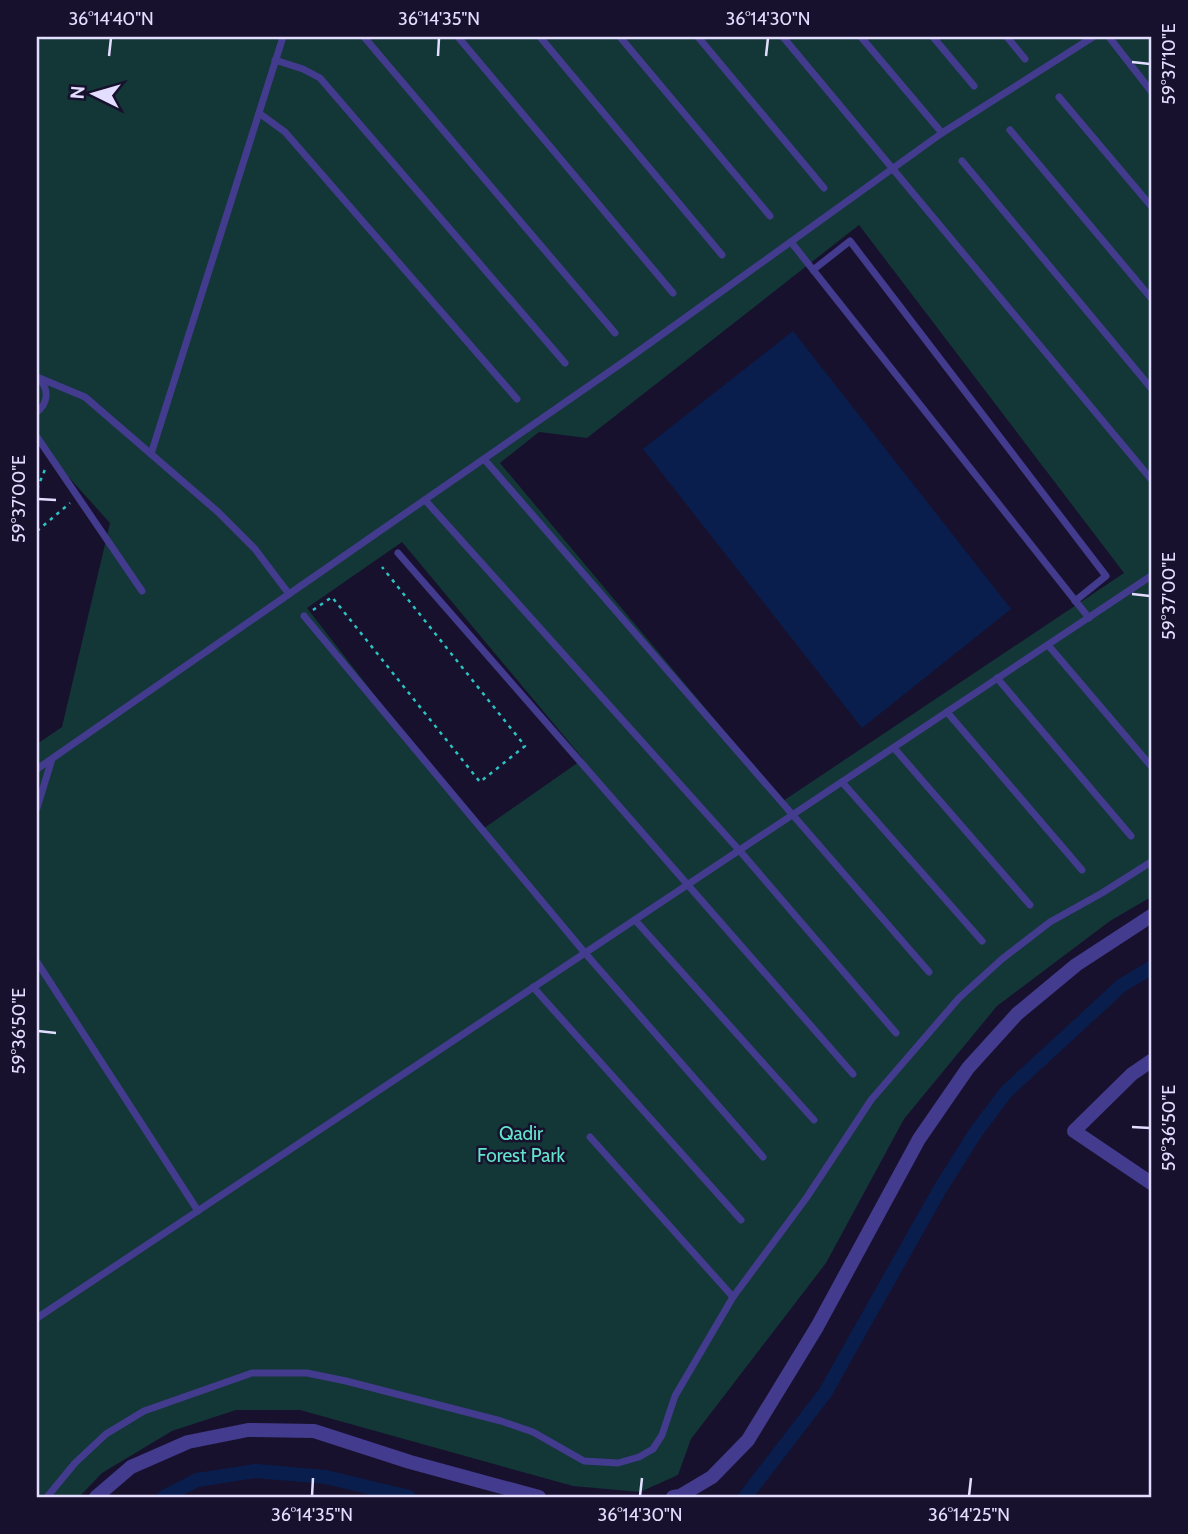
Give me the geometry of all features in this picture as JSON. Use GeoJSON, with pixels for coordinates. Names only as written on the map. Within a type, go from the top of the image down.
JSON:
{"type":"FeatureCollection","features":[{"type":"Feature","properties":{"kind":"street"},"geometry":{"type":"LineString","coordinates":[[673,1497],[680,1496],[712,1477],[748,1440],[817,1328],[919,1139],[968,1068],[1017,1014],[1066,974],[1151,916]]}},
{"type":"Feature","properties":{"kind":"street"},"geometry":{"type":"LineString","coordinates":[[1151,1061],[1132,1074],[1074,1131],[1151,1183]]}},
{"type":"Feature","properties":{"kind":"street"},"geometry":{"type":"LineString","coordinates":[[96,1497],[131,1468],[165,1452],[188,1442],[248,1430],[314,1431],[410,1462],[539,1497]]}},
{"type":"Feature","properties":{"kind":"lane"},"geometry":{"type":"LineString","coordinates":[[151,454],[283,37]]}},
{"type":"Feature","properties":{"kind":"lane"},"geometry":{"type":"LineString","coordinates":[[364,37],[615,333]]}},
{"type":"Feature","properties":{"kind":"lane"},"geometry":{"type":"LineString","coordinates":[[458,37],[673,293]]}},
{"type":"Feature","properties":{"kind":"lane"},"geometry":{"type":"LineString","coordinates":[[540,37],[722,255]]}},
{"type":"Feature","properties":{"kind":"lane"},"geometry":{"type":"LineString","coordinates":[[620,37],[770,216]]}},
{"type":"Feature","properties":{"kind":"lane"},"geometry":{"type":"LineString","coordinates":[[698,37],[824,188]]}},
{"type":"Feature","properties":{"kind":"lane"},"geometry":{"type":"LineString","coordinates":[[783,37],[1151,479]]}},
{"type":"Feature","properties":{"kind":"lane"},"geometry":{"type":"LineString","coordinates":[[861,37],[942,134]]}},
{"type":"Feature","properties":{"kind":"lane"},"geometry":{"type":"LineString","coordinates":[[933,37],[974,86]]}},
{"type":"Feature","properties":{"kind":"lane"},"geometry":{"type":"LineString","coordinates":[[1007,37],[1025,59]]}},
{"type":"Feature","properties":{"kind":"lane"},"geometry":{"type":"LineString","coordinates":[[37,769],[632,356],[942,134],[1093,37]]}},
{"type":"Feature","properties":{"kind":"lane"},"geometry":{"type":"LineString","coordinates":[[1109,37],[1151,91]]}},
{"type":"Feature","properties":{"kind":"lane"},"geometry":{"type":"LineString","coordinates":[[275,60],[320,78],[565,363]]}},
{"type":"Feature","properties":{"kind":"lane"},"geometry":{"type":"LineString","coordinates":[[1059,97],[1151,206]]}},
{"type":"Feature","properties":{"kind":"lane"},"geometry":{"type":"LineString","coordinates":[[258,114],[285,132],[517,400]]}},
{"type":"Feature","properties":{"kind":"lane"},"geometry":{"type":"LineString","coordinates":[[1010,130],[1151,298]]}},
{"type":"Feature","properties":{"kind":"lane"},"geometry":{"type":"LineString","coordinates":[[962,161],[1151,388]]}},
{"type":"Feature","properties":{"kind":"lane"},"geometry":{"type":"LineString","coordinates":[[813,270],[850,241],[1106,576],[1075,601]]}},
{"type":"Feature","properties":{"kind":"lane"},"geometry":{"type":"LineString","coordinates":[[791,242],[1089,618]]}},
{"type":"Feature","properties":{"kind":"lane"},"geometry":{"type":"LineString","coordinates":[[37,377],[85,397],[218,512],[254,549],[289,594]]}},
{"type":"Feature","properties":{"kind":"lane"},"geometry":{"type":"LineString","coordinates":[[37,377],[44,384],[47,393],[45,403],[37,412]]}},
{"type":"Feature","properties":{"kind":"lane"},"geometry":{"type":"LineString","coordinates":[[37,437],[142,590]]}},
{"type":"Feature","properties":{"kind":"lane"},"geometry":{"type":"LineString","coordinates":[[484,459],[929,972]]}},
{"type":"Feature","properties":{"kind":"lane"},"geometry":{"type":"LineString","coordinates":[[425,499],[739,850],[896,1033]]}},
{"type":"Feature","properties":{"kind":"lane"},"geometry":{"type":"LineString","coordinates":[[398,553],[853,1074]]}},
{"type":"Feature","properties":{"kind":"lane"},"geometry":{"type":"LineString","coordinates":[[37,1318],[1151,576]]}},
{"type":"Feature","properties":{"kind":"lane"},"geometry":{"type":"LineString","coordinates":[[304,616],[585,953],[763,1157]]}},
{"type":"Feature","properties":{"kind":"lane"},"geometry":{"type":"LineString","coordinates":[[1048,645],[1151,766]]}},
{"type":"Feature","properties":{"kind":"lane"},"geometry":{"type":"LineString","coordinates":[[997,678],[1131,836]]}},
{"type":"Feature","properties":{"kind":"lane"},"geometry":{"type":"LineString","coordinates":[[947,712],[1082,870]]}},
{"type":"Feature","properties":{"kind":"lane"},"geometry":{"type":"LineString","coordinates":[[894,748],[1030,905]]}},
{"type":"Feature","properties":{"kind":"lane"},"geometry":{"type":"LineString","coordinates":[[37,808],[53,757]]}},
{"type":"Feature","properties":{"kind":"lane"},"geometry":{"type":"LineString","coordinates":[[842,782],[982,941]]}},
{"type":"Feature","properties":{"kind":"lane"},"geometry":{"type":"LineString","coordinates":[[47,1497],[75,1463],[106,1434],[144,1410],[251,1373],[307,1373],[501,1421],[533,1432],[584,1461],[618,1463],[639,1457],[653,1449],[659,1443],[675,1396],[733,1297],[807,1197],[871,1100],[959,998],[1002,959],[1051,922],[1151,862]]}},
{"type":"Feature","properties":{"kind":"lane"},"geometry":{"type":"LineString","coordinates":[[635,920],[814,1120]]}},
{"type":"Feature","properties":{"kind":"lane"},"geometry":{"type":"LineString","coordinates":[[37,962],[198,1211]]}},
{"type":"Feature","properties":{"kind":"lane"},"geometry":{"type":"LineString","coordinates":[[533,987],[741,1220]]}},
{"type":"Feature","properties":{"kind":"lane"},"geometry":{"type":"LineString","coordinates":[[590,1137],[733,1297]]}},
{"type":"Feature","properties":{"kind":"path"},"geometry":{"type":"LineString","coordinates":[[37,489],[47,464]]}},
{"type":"Feature","properties":{"kind":"path"},"geometry":{"type":"LineString","coordinates":[[37,531],[72,501]]}},
{"type":"Feature","properties":{"kind":"path"},"geometry":{"type":"LineString","coordinates":[[304,616],[332,597],[480,782],[525,746],[382,567]]}},
{"type":"Feature","properties":{"kind":"green space","name":"Qadir Forest Park"},"geometry":{"type":"Polygon","coordinates":[[[44,37],[1151,37],[1151,897],[1110,921],[997,1006],[904,1119],[826,1263],[691,1439],[678,1475],[640,1492],[573,1486],[300,1410],[236,1410],[172,1431],[102,1473],[79,1497],[37,1497],[37,744],[62,727],[110,523],[37,442],[37,42],[44,37]],[[859,225],[587,438],[539,432],[500,463],[783,801],[1124,573],[859,225]],[[402,542],[307,608],[480,831],[583,759],[402,542]]]}},
{"type":"Feature","properties":{"kind":"water"},"geometry":{"type":"Polygon","coordinates":[[[793,331],[1011,609],[862,728],[643,449],[793,331]]]}},
{"type":"Feature","properties":{"kind":"waterway"},"geometry":{"type":"LineString","coordinates":[[745,1497],[825,1393],[940,1189],[976,1132],[1006,1092],[1122,985],[1151,968]]}},
{"type":"Feature","properties":{"kind":"waterway"},"geometry":{"type":"LineString","coordinates":[[164,1497],[197,1480],[256,1471],[326,1477],[409,1497]]}}]}
